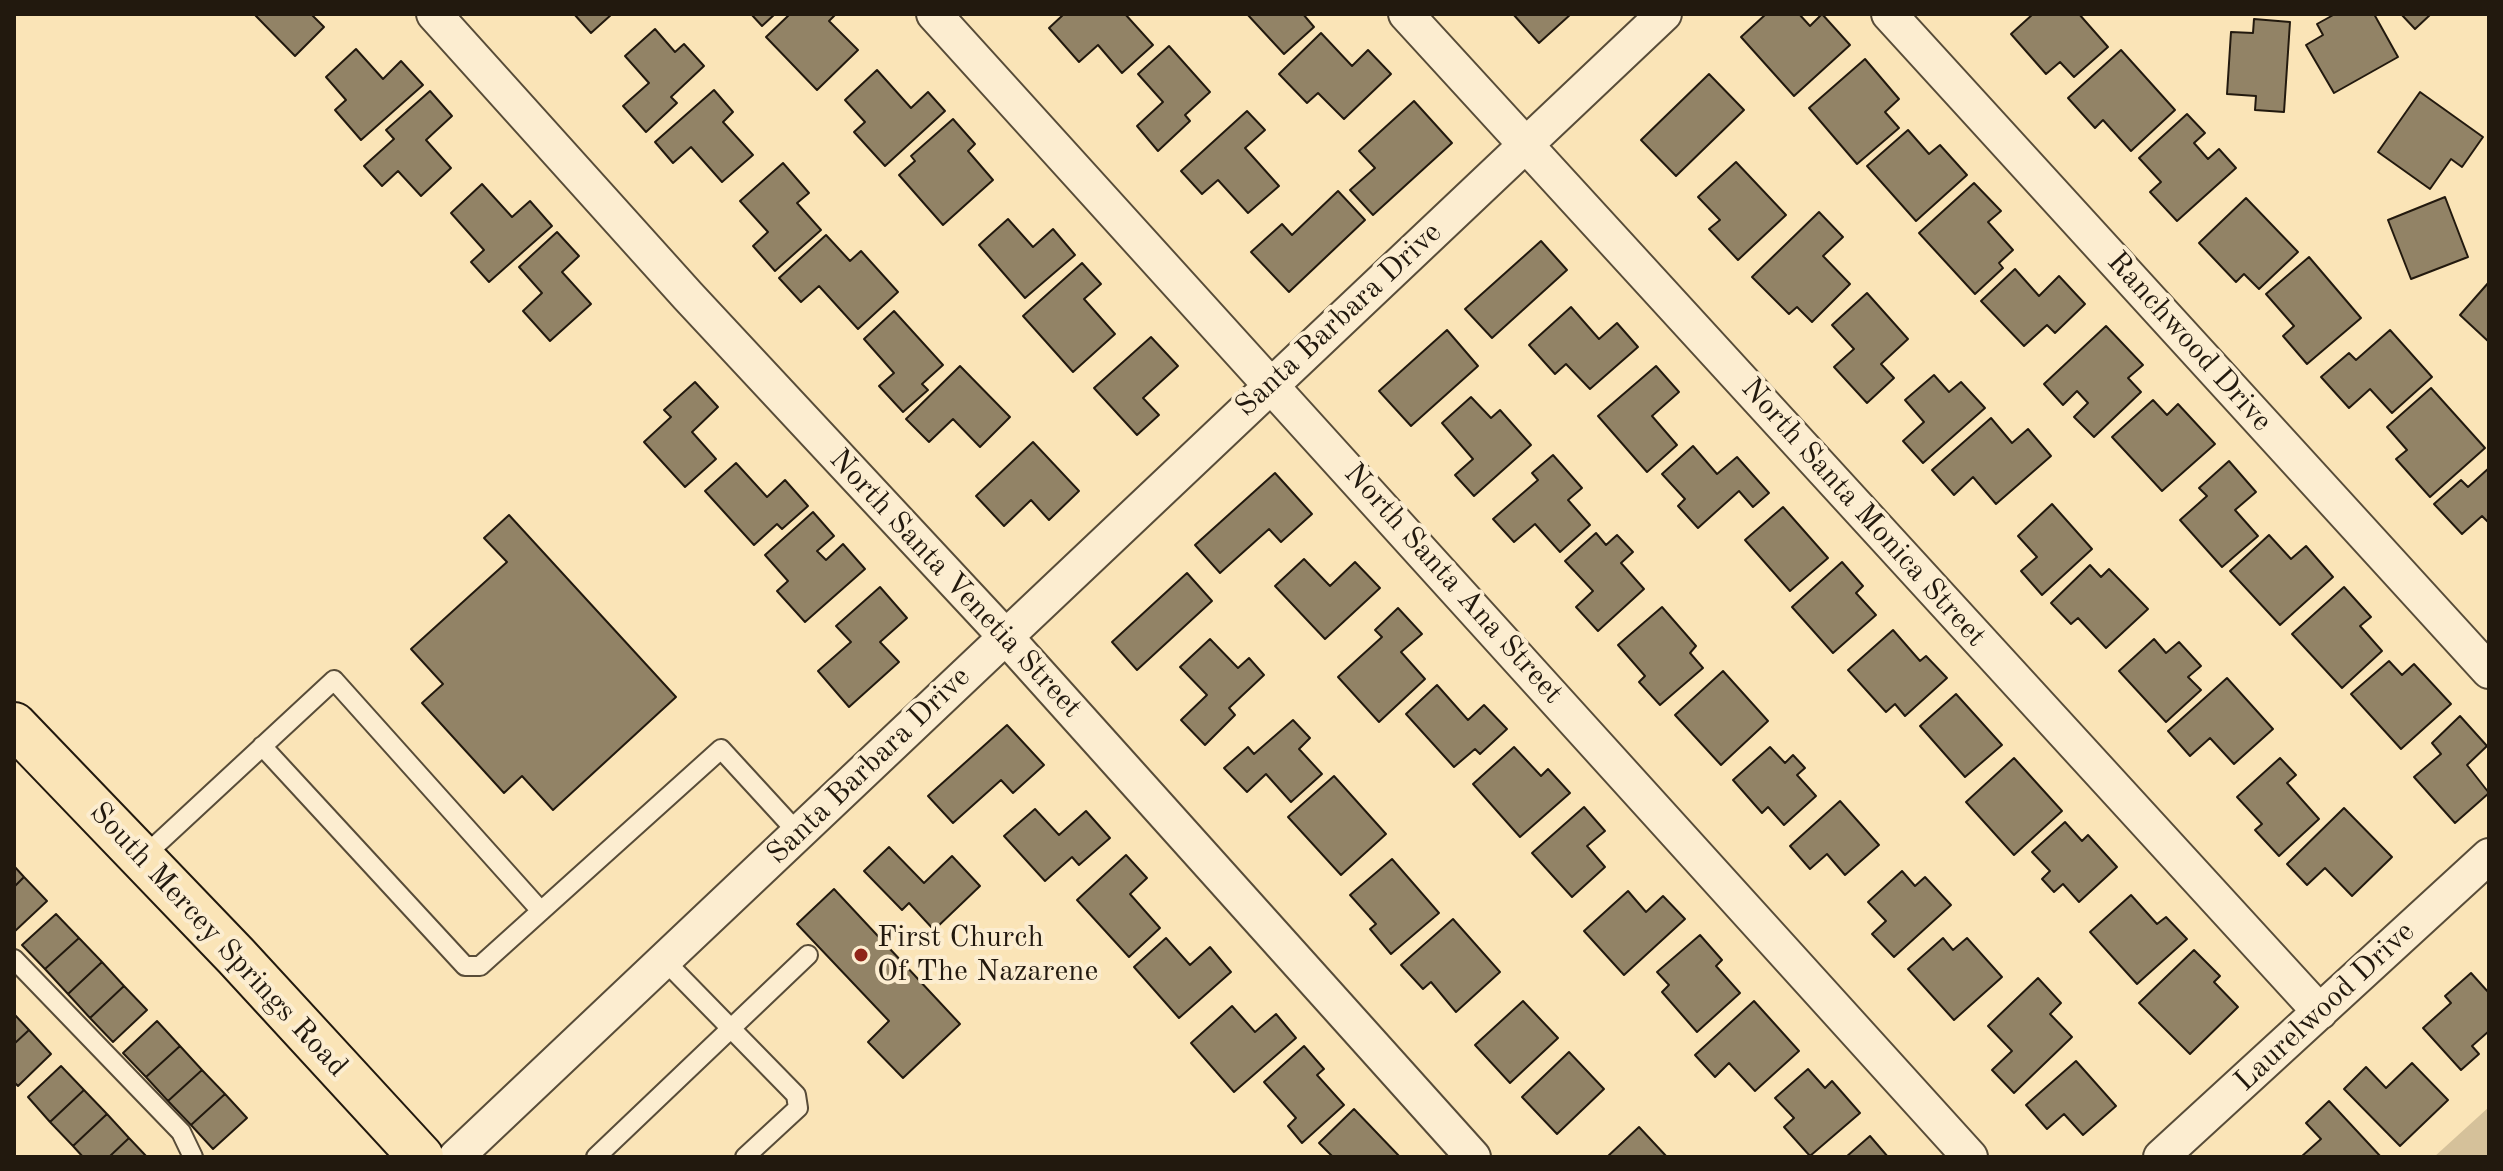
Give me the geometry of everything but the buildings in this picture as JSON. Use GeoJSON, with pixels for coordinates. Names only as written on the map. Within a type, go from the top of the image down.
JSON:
{"type":"FeatureCollection","features":[{"type":"Feature","properties":{"kind":"main road","name":"South Mercey Springs Road"},"geometry":{"type":"LineString","coordinates":[[14,725],[421,1157]]}},
{"type":"Feature","properties":{"kind":"street","name":"North Santa Venetia Street"},"geometry":{"type":"LineString","coordinates":[[434,14],[688,296],[1004,635],[1473,1157]]}},
{"type":"Feature","properties":{"kind":"street","name":"North Santa Ana Street"},"geometry":{"type":"LineString","coordinates":[[934,14],[1272,383],[1970,1157]]}},
{"type":"Feature","properties":{"kind":"street","name":"North Santa Monica Street"},"geometry":{"type":"LineString","coordinates":[[1406,14],[2320,1012]]}},
{"type":"Feature","properties":{"kind":"street","name":"Santa Barbara Drive"},"geometry":{"type":"LineString","coordinates":[[456,1157],[799,834],[1004,635],[1664,14]]}},
{"type":"Feature","properties":{"kind":"street","name":"Ranchwood Drive"},"geometry":{"type":"LineString","coordinates":[[1889,14],[2489,671]]}},
{"type":"Feature","properties":{"kind":"street","name":"Laurelwood Drive"},"geometry":{"type":"LineString","coordinates":[[2161,1157],[2489,856]]}},
{"type":"Feature","properties":{"kind":"lane"},"geometry":{"type":"LineString","coordinates":[[142,858],[334,680],[541,911]]}},
{"type":"Feature","properties":{"kind":"lane"},"geometry":{"type":"LineString","coordinates":[[262,746],[465,966],[480,966],[721,749],[799,834]]}},
{"type":"Feature","properties":{"kind":"lane"},"geometry":{"type":"LineString","coordinates":[[596,1157],[808,955]]}},
{"type":"Feature","properties":{"kind":"lane"},"geometry":{"type":"LineString","coordinates":[[14,959],[181,1132],[193,1157]]}},
{"type":"Feature","properties":{"kind":"lane"},"geometry":{"type":"LineString","coordinates":[[665,961],[796,1095],[798,1108],[745,1157]]}},
{"type":"Feature","properties":{"kind":"shaded area"},"geometry":{"type":"Polygon","coordinates":[[[2489,1107],[2489,1157],[2434,1157],[2489,1107]]]}},
{"type":"Feature","properties":{"kind":"place","name":"First Church Of The Nazarene"},"geometry":{"type":"Point","coordinates":[861,955]}}]}
